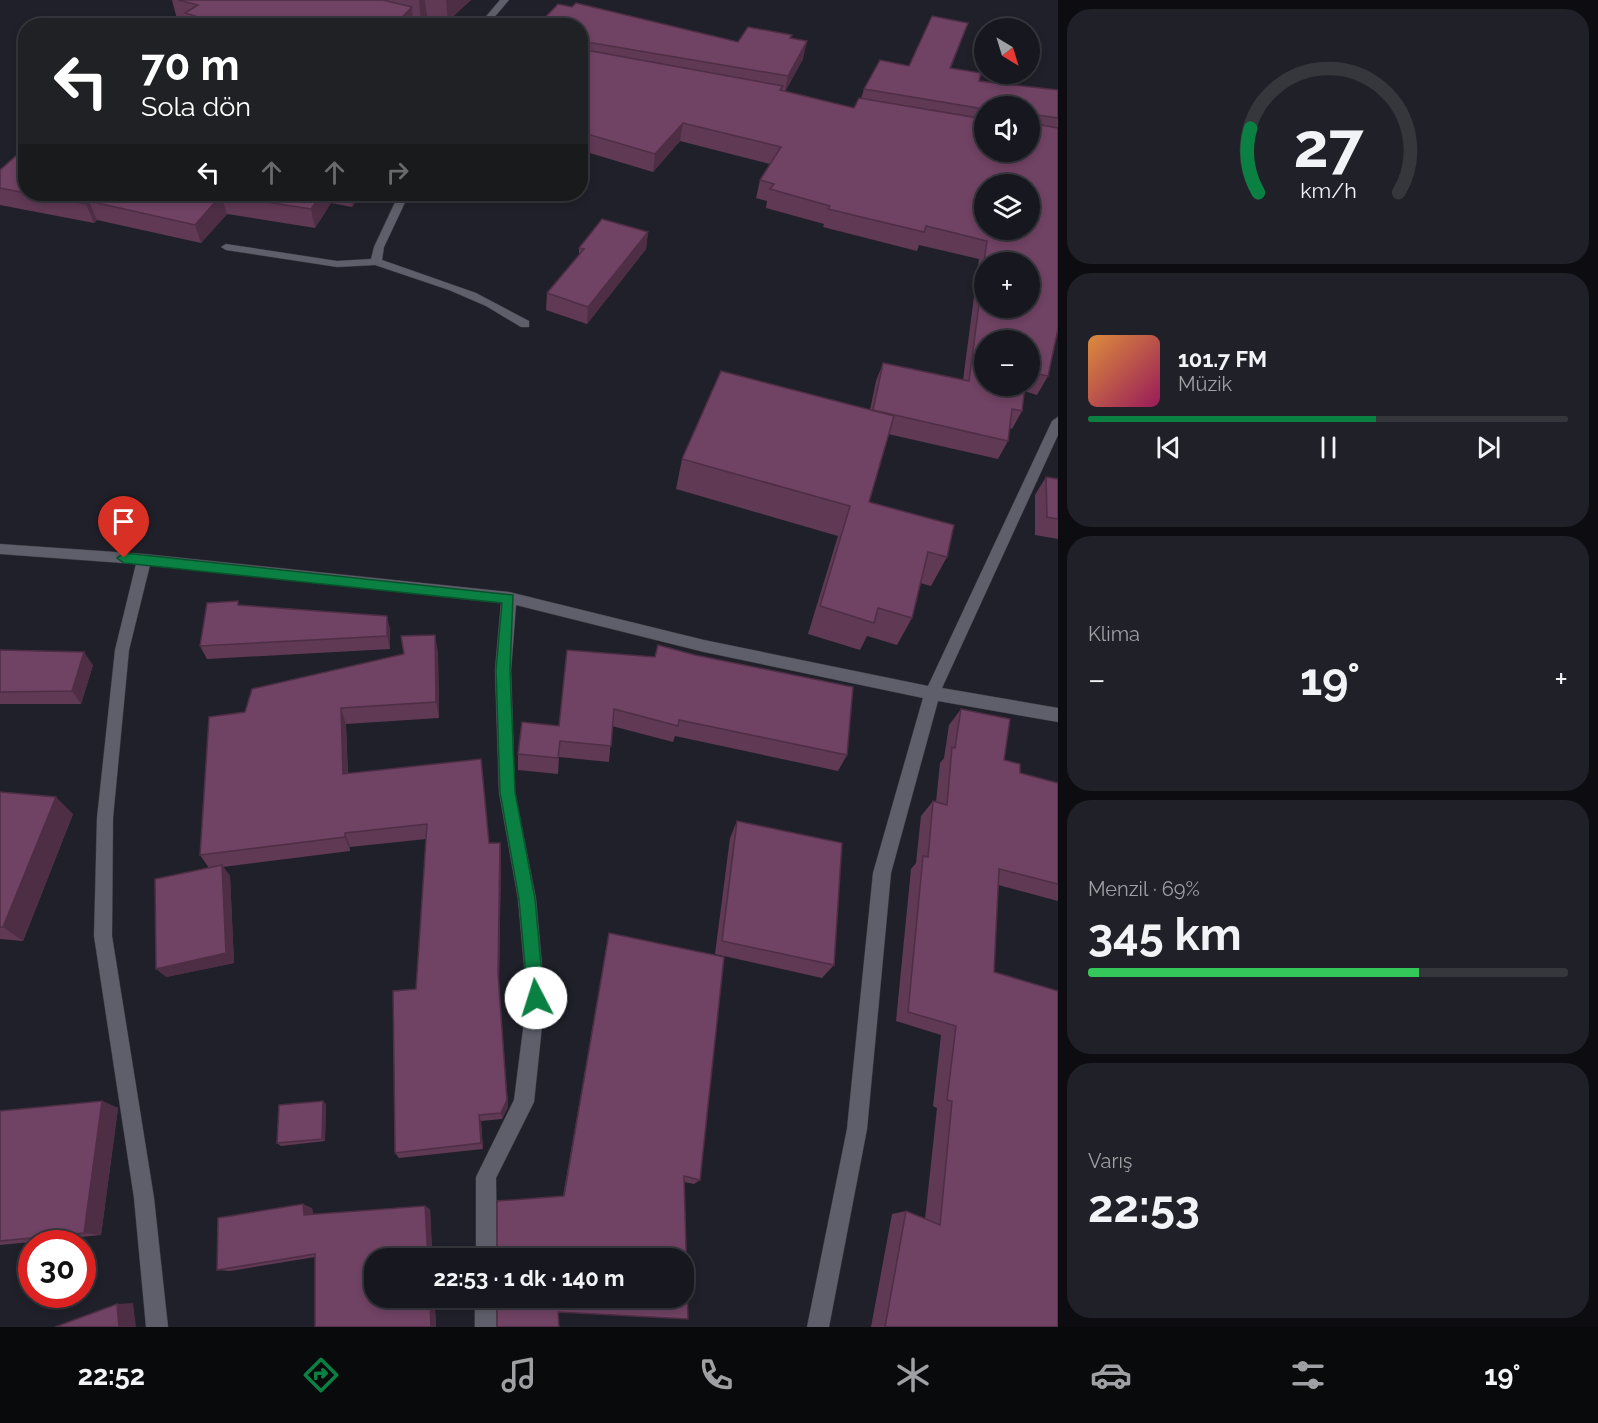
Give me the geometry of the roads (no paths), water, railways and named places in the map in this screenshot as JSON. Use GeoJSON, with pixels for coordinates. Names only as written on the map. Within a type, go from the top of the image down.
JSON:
{"type":"FeatureCollection","features":[{"type":"Feature","properties":{"kind":"street"},"geometry":{"type":"LineString","coordinates":[[489,18],[505,0]]}},
{"type":"Feature","properties":{"kind":"street"},"geometry":{"type":"LineString","coordinates":[[376,262],[379,247],[401,201]]}},
{"type":"Feature","properties":{"kind":"street"},"geometry":{"type":"LineString","coordinates":[[226,247],[337,264],[376,262],[457,290],[506,311],[525,324]]}},
{"type":"Feature","properties":{"kind":"street"},"geometry":{"type":"LineString","coordinates":[[818,1327],[858,1129],[882,873],[932,693],[1058,421]]}},
{"type":"Feature","properties":{"kind":"street"},"geometry":{"type":"LineString","coordinates":[[0,549],[144,559],[509,598],[704,646],[932,693],[1058,715]]}},
{"type":"Feature","properties":{"kind":"street"},"geometry":{"type":"LineString","coordinates":[[144,559],[122,650],[105,818],[103,936],[144,1198],[158,1327]]}},
{"type":"Feature","properties":{"kind":"street"},"geometry":{"type":"LineString","coordinates":[[486,1248],[486,1177],[524,1102],[536,998],[527,899],[507,792],[503,670],[509,598]]}},
{"type":"Feature","properties":{"kind":"street"},"geometry":{"type":"LineString","coordinates":[[486,1308],[486,1327]]}}]}
